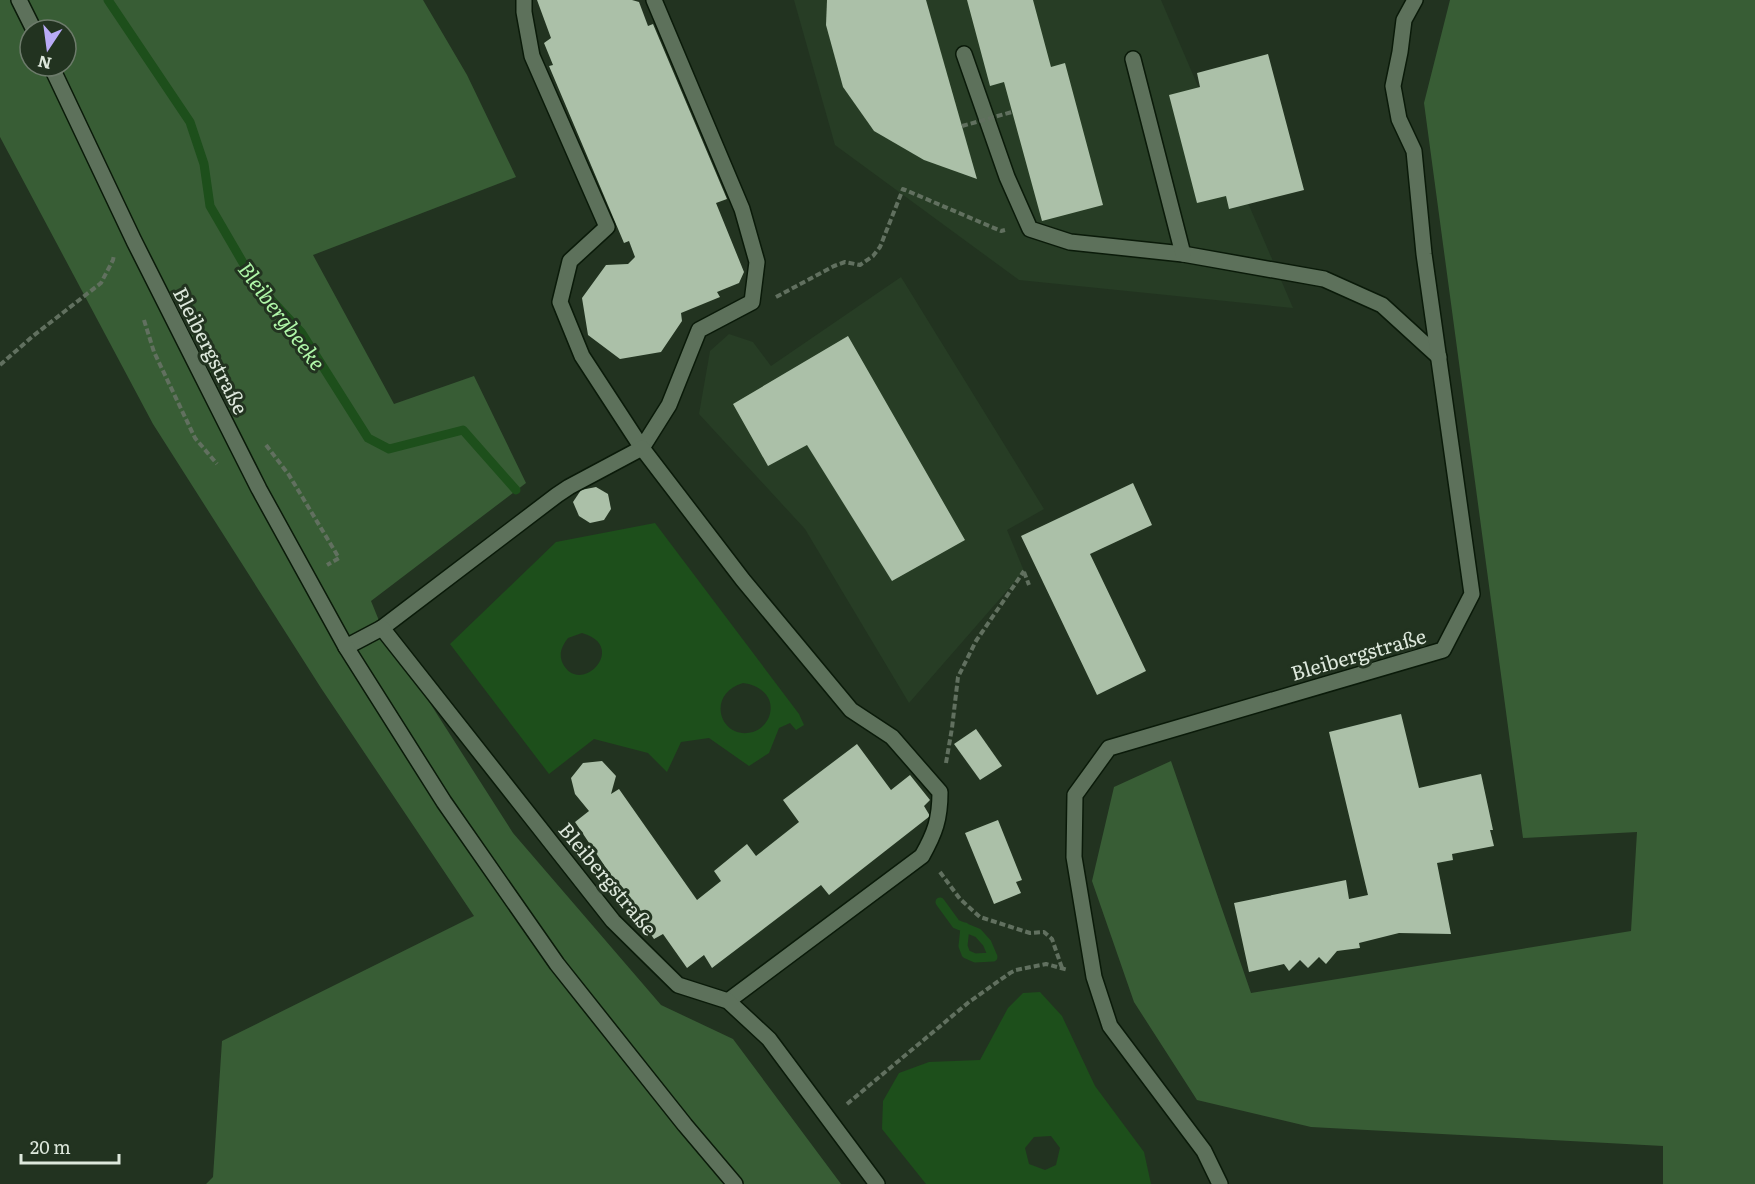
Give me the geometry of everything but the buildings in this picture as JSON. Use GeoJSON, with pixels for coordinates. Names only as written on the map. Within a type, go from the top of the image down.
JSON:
{"type":"FeatureCollection","features":[{"type":"Feature","properties":{"kind":"street"},"geometry":{"type":"LineString","coordinates":[[20,0],[28,18]]}},
{"type":"Feature","properties":{"kind":"street"},"geometry":{"type":"LineString","coordinates":[[524,0],[532,56],[607,227],[570,261],[560,302],[582,356],[642,448],[743,580],[851,710],[892,737],[940,792],[940,812],[933,836],[922,856],[728,1001]]}},
{"type":"Feature","properties":{"kind":"street"},"geometry":{"type":"LineString","coordinates":[[346,647],[382,628],[569,486],[642,448],[669,405],[699,330],[752,302],[757,262],[742,209],[654,0]]}},
{"type":"Feature","properties":{"kind":"street","name":"Bleibergstraße"},"geometry":{"type":"LineString","coordinates":[[1220,1184],[1204,1151],[1110,1026],[1094,977],[1074,857],[1075,795],[1109,748],[1443,650],[1472,594],[1424,254],[1414,151],[1399,119],[1393,86],[1404,20],[1415,0]]}},
{"type":"Feature","properties":{"kind":"street"},"geometry":{"type":"LineString","coordinates":[[964,54],[1007,177],[1030,229],[1070,242],[1183,254],[1324,279],[1382,305],[1439,357]]}},
{"type":"Feature","properties":{"kind":"street"},"geometry":{"type":"LineString","coordinates":[[1133,59],[1183,254]]}},
{"type":"Feature","properties":{"kind":"street","name":"Bleibergstraße"},"geometry":{"type":"LineString","coordinates":[[57,78],[121,213],[259,489],[346,647],[444,802],[557,964],[735,1184]]}},
{"type":"Feature","properties":{"kind":"street","name":"Bleibergstraße"},"geometry":{"type":"LineString","coordinates":[[382,628],[612,921],[678,985],[728,1001],[769,1039],[877,1184]]}},
{"type":"Feature","properties":{"kind":"path"},"geometry":{"type":"LineString","coordinates":[[962,126],[1012,112]]}},
{"type":"Feature","properties":{"kind":"path"},"geometry":{"type":"LineString","coordinates":[[779,296],[834,266],[845,262],[860,265],[873,256],[880,247],[903,189],[1001,231],[1030,229]]}},
{"type":"Feature","properties":{"kind":"path"},"geometry":{"type":"LineString","coordinates":[[0,364],[101,283],[113,260],[121,213]]}},
{"type":"Feature","properties":{"kind":"path"},"geometry":{"type":"LineString","coordinates":[[143,314],[154,352],[195,438],[217,464]]}},
{"type":"Feature","properties":{"kind":"path"},"geometry":{"type":"LineString","coordinates":[[261,439],[289,475],[332,546]]}},
{"type":"Feature","properties":{"kind":"path"},"geometry":{"type":"LineString","coordinates":[[940,792],[952,728],[958,677],[976,641],[1024,571],[1029,585]]}},
{"type":"Feature","properties":{"kind":"path"},"geometry":{"type":"LineString","coordinates":[[933,836],[938,869],[960,899],[980,917],[1030,933],[1044,932],[1052,939],[1062,968]]}},
{"type":"Feature","properties":{"kind":"path"},"geometry":{"type":"LineString","coordinates":[[830,1119],[969,1002],[1010,973],[1046,964],[1094,977]]}},
{"type":"Feature","properties":{"kind":"shaded area"},"geometry":{"type":"Polygon","coordinates":[[[0,0],[423,0],[467,75],[516,177],[313,255],[394,404],[474,376],[526,483],[371,601],[382,628],[513,833],[661,1005],[733,1039],[841,1184],[206,1184],[213,1177],[222,1041],[474,916],[321,688],[153,424],[0,137],[0,0]]]}},
{"type":"Feature","properties":{"kind":"shaded area"},"geometry":{"type":"Polygon","coordinates":[[[794,0],[1161,0],[1293,308],[1019,280],[835,145],[794,0]]]}},
{"type":"Feature","properties":{"kind":"shaded area"},"geometry":{"type":"Polygon","coordinates":[[[1450,0],[1755,0],[1755,1184],[1663,1184],[1663,1146],[1311,1127],[1197,1100],[1134,1002],[1092,881],[1114,787],[1171,761],[1251,993],[1631,931],[1637,832],[1523,838],[1424,103],[1450,0]]]}},
{"type":"Feature","properties":{"kind":"shaded area"},"geometry":{"type":"Polygon","coordinates":[[[901,277],[1044,509],[1007,530],[1024,571],[909,703],[805,529],[699,414],[710,351],[729,334],[753,342],[771,366],[901,277]]]}},
{"type":"Feature","properties":{"kind":"shaded area"},"geometry":{"type":"Polygon","coordinates":[[[655,523],[799,714],[804,725],[796,730],[790,723],[779,728],[769,753],[749,766],[709,738],[681,742],[667,772],[648,753],[594,739],[549,774],[450,644],[556,542],[655,523]],[[582,633],[568,638],[561,653],[563,664],[571,673],[580,675],[597,666],[601,657],[601,648],[595,639],[582,633]],[[743,683],[731,689],[724,697],[721,715],[732,730],[742,733],[753,732],[768,720],[770,704],[761,689],[743,683]]]}},
{"type":"Feature","properties":{"kind":"shaded area"},"geometry":{"type":"Polygon","coordinates":[[[1040,992],[1062,1016],[1095,1086],[1144,1152],[1151,1184],[926,1184],[882,1129],[883,1101],[899,1073],[929,1062],[980,1060],[1008,1008],[1023,993],[1040,992]],[[1051,1136],[1034,1137],[1025,1148],[1029,1164],[1045,1170],[1056,1165],[1060,1148],[1051,1136]]]}},
{"type":"Feature","properties":{"kind":"waterway","name":"Bleibergbeeke"},"geometry":{"type":"LineString","coordinates":[[108,0],[190,122],[204,164],[210,206],[253,280],[301,332],[368,438],[389,449],[463,430],[516,490]]}},
{"type":"Feature","properties":{"kind":"waterway"},"geometry":{"type":"LineString","coordinates":[[940,902],[956,924],[978,933],[987,943],[993,957],[975,958],[966,954],[963,946],[965,927]]}}]}
